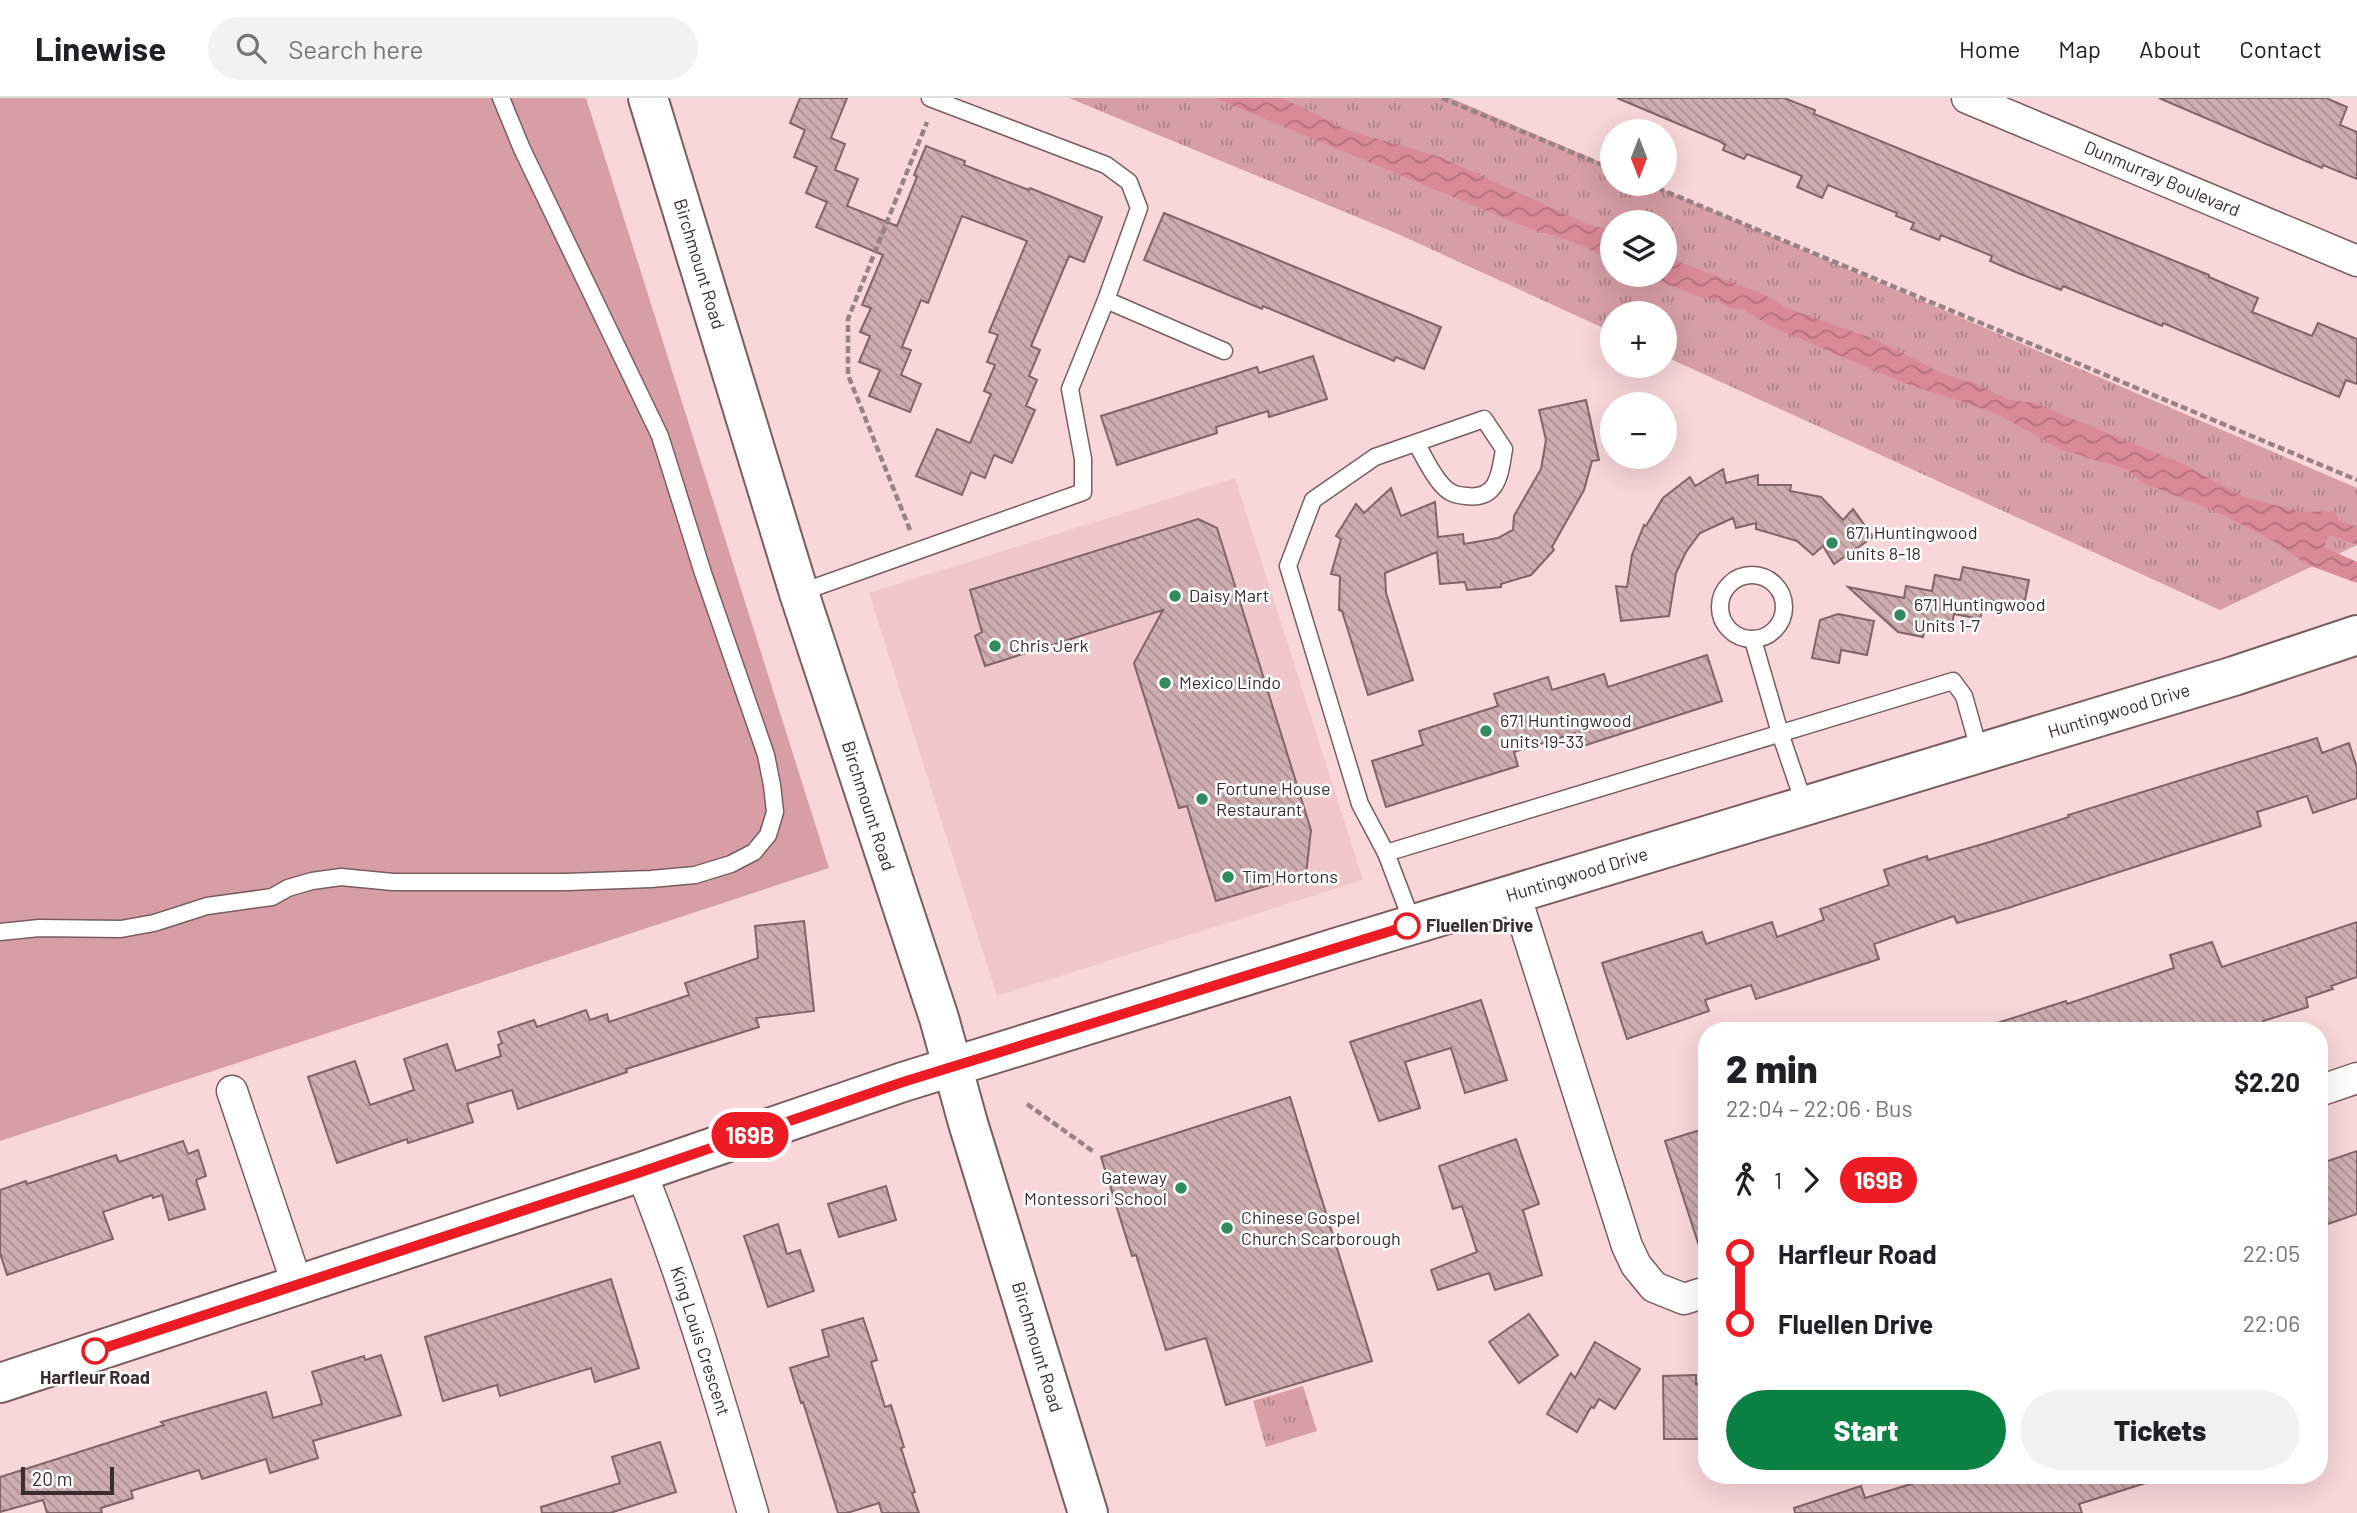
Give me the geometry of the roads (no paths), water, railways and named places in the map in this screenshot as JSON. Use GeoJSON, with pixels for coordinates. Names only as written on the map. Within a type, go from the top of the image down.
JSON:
{"type":"FeatureCollection","features":[{"type":"Feature","properties":{"kind":"street","name":"Birchmount Road"},"geometry":{"type":"LineString","coordinates":[[648,98],[799,593],[939,1018],[1088,1513]]}},
{"type":"Feature","properties":{"kind":"street","name":"Dunmurray Boulevard"},"geometry":{"type":"LineString","coordinates":[[1967,98],[2357,261]]}},
{"type":"Feature","properties":{"kind":"street","name":"Huntingwood Drive"},"geometry":{"type":"LineString","coordinates":[[0,1382],[953,1067],[2234,676],[2357,635]]}},
{"type":"Feature","properties":{"kind":"street"},"geometry":{"type":"LineString","coordinates":[[1515,894],[1627,1246],[1636,1265],[1654,1287],[1684,1298],[1698,1294]]}},
{"type":"Feature","properties":{"kind":"street"},"geometry":{"type":"LineString","coordinates":[[2328,1088],[2357,1078]]}},
{"type":"Feature","properties":{"kind":"street"},"geometry":{"type":"LineString","coordinates":[[232,1091],[297,1284]]}},
{"type":"Feature","properties":{"kind":"street","name":"King Louis Crescent"},"geometry":{"type":"LineString","coordinates":[[641,1172],[665,1234],[708,1364],[753,1513]]}},
{"type":"Feature","properties":{"kind":"lane"},"geometry":{"type":"LineString","coordinates":[[0,932],[51,927],[121,929],[154,923],[207,906],[272,897],[288,888],[312,881],[341,877],[393,882],[553,882],[695,875],[731,864],[754,852],[768,835],[775,812],[766,755],[703,573],[660,436],[522,149],[502,98]]}},
{"type":"Feature","properties":{"kind":"lane"},"geometry":{"type":"LineString","coordinates":[[799,593],[1083,492],[1083,459],[1070,389],[1139,208],[1129,182],[1106,165],[933,99]]}},
{"type":"Feature","properties":{"kind":"lane"},"geometry":{"type":"LineString","coordinates":[[1106,300],[1224,351]]}},
{"type":"Feature","properties":{"kind":"lane"},"geometry":{"type":"LineString","coordinates":[[1413,925],[1386,853],[1360,804],[1288,566],[1313,500],[1375,457],[1484,419],[1504,449],[1499,478],[1490,492],[1476,498],[1453,495],[1441,484],[1416,443]]}},
{"type":"Feature","properties":{"kind":"lane"},"geometry":{"type":"LineString","coordinates":[[1740,576],[1762,576],[1780,590],[1785,612],[1774,632],[1753,640],[1732,633],[1720,614],[1723,592],[1740,576]]}},
{"type":"Feature","properties":{"kind":"lane"},"geometry":{"type":"LineString","coordinates":[[1753,640],[1805,806]]}},
{"type":"Feature","properties":{"kind":"lane"},"geometry":{"type":"LineString","coordinates":[[1386,853],[1953,681],[1965,696],[1980,753]]}},
{"type":"Feature","properties":{"kind":"water"},"geometry":{"type":"Polygon","coordinates":[[[1215,98],[1282,98],[1347,130],[1440,157],[1600,228],[1600,255],[1582,245],[1521,225],[1215,98]]]}},
{"type":"Feature","properties":{"kind":"water"},"geometry":{"type":"Polygon","coordinates":[[[1677,261],[1765,295],[1786,308],[1877,340],[1941,373],[1974,383],[2009,400],[2034,403],[2183,464],[2244,497],[2301,512],[2335,511],[2338,520],[2357,527],[2357,545],[2331,535],[2325,542],[2326,548],[2357,562],[2357,583],[2308,565],[2275,542],[2218,512],[2142,483],[2129,470],[2062,450],[1996,413],[1904,383],[1772,327],[1743,309],[1729,308],[1717,300],[1674,287],[1677,287],[1677,261]]]}},
{"type":"Feature","properties":{"kind":"place","name":"671 Huntingwood units 8-18"},"geometry":{"type":"Point","coordinates":[1832,543]}},
{"type":"Feature","properties":{"kind":"place","name":"Daisy Mart"},"geometry":{"type":"Point","coordinates":[1175,596]}},
{"type":"Feature","properties":{"kind":"place","name":"671 Huntingwood Units 1-7"},"geometry":{"type":"Point","coordinates":[1900,615]}},
{"type":"Feature","properties":{"kind":"place","name":"Chris Jerk"},"geometry":{"type":"Point","coordinates":[995,646]}},
{"type":"Feature","properties":{"kind":"place","name":"Mexico Lindo"},"geometry":{"type":"Point","coordinates":[1165,683]}},
{"type":"Feature","properties":{"kind":"place","name":"671 Huntingwood units 19-33"},"geometry":{"type":"Point","coordinates":[1486,731]}},
{"type":"Feature","properties":{"kind":"place","name":"Fortune House Restaurant"},"geometry":{"type":"Point","coordinates":[1202,799]}},
{"type":"Feature","properties":{"kind":"place","name":"Tim Hortons"},"geometry":{"type":"Point","coordinates":[1228,877]}},
{"type":"Feature","properties":{"kind":"place","name":"Fluellen Drive"},"geometry":{"type":"Point","coordinates":[1407,926]}},
{"type":"Feature","properties":{"kind":"place","name":"Gateway Montessori School"},"geometry":{"type":"Point","coordinates":[1181,1188]}},
{"type":"Feature","properties":{"kind":"place","name":"Chinese Gospel Church Scarborough"},"geometry":{"type":"Point","coordinates":[1227,1228]}},
{"type":"Feature","properties":{"kind":"place","name":"Harfleur Road"},"geometry":{"type":"Point","coordinates":[95,1351]}}]}
